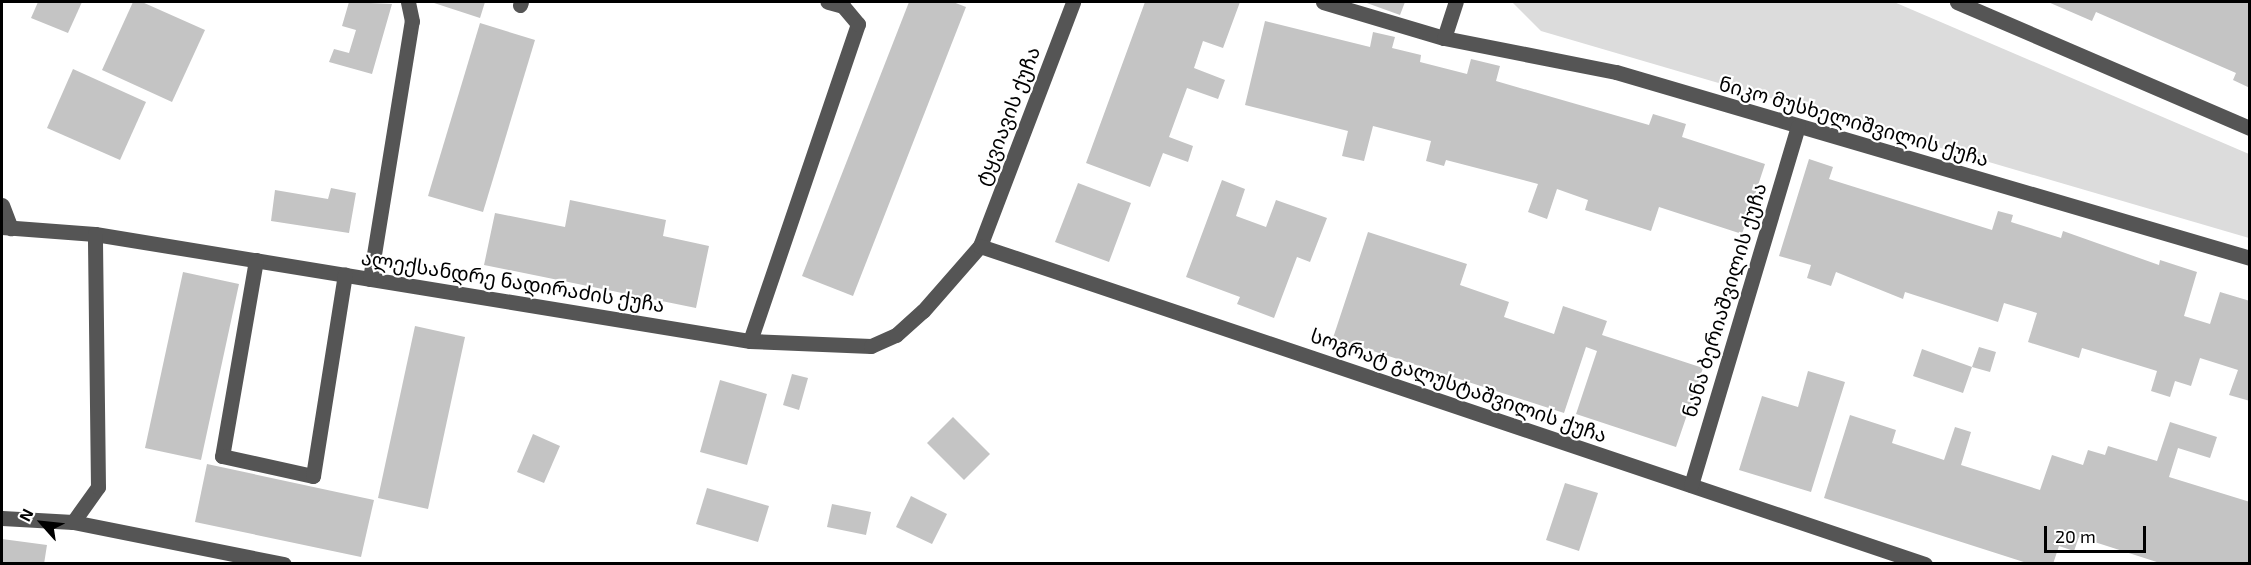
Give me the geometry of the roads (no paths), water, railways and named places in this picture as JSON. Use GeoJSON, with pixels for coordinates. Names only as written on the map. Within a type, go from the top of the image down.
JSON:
{"type":"FeatureCollection","features":[{"type":"Feature","properties":{"kind":"street"},"geometry":{"type":"LineString","coordinates":[[370,279],[412,21],[408,2]]}},
{"type":"Feature","properties":{"kind":"street"},"geometry":{"type":"LineString","coordinates":[[750,341],[858,24],[843,6],[828,2]]}},
{"type":"Feature","properties":{"kind":"street","name":"ტყვიავის ქუჩა"},"geometry":{"type":"LineString","coordinates":[[980,246],[1073,2]]}},
{"type":"Feature","properties":{"kind":"street","name":"ნიკო მუსხელიშვილის ქუჩა"},"geometry":{"type":"LineString","coordinates":[[1323,2],[1444,38],[1616,72],[2250,258]]}},
{"type":"Feature","properties":{"kind":"street"},"geometry":{"type":"LineString","coordinates":[[1444,38],[1456,2]]}},
{"type":"Feature","properties":{"kind":"street"},"geometry":{"type":"LineString","coordinates":[[1957,2],[2250,128]]}},
{"type":"Feature","properties":{"kind":"street","name":"ნანა ბერიაშვილის ქუჩა"},"geometry":{"type":"LineString","coordinates":[[1691,484],[1798,127]]}},
{"type":"Feature","properties":{"kind":"street"},"geometry":{"type":"LineString","coordinates":[[2,205],[6,227]]}},
{"type":"Feature","properties":{"kind":"street","name":"ალექსანდრე ნადირაძის ქუჩა"},"geometry":{"type":"LineString","coordinates":[[6,227],[95,234],[750,341],[871,346],[896,334],[923,311],[980,246]]}},
{"type":"Feature","properties":{"kind":"street"},"geometry":{"type":"LineString","coordinates":[[73,522],[98,487],[95,234]]}},
{"type":"Feature","properties":{"kind":"street","name":"სოგრატ გალუსტაშვილის ქუჩა"},"geometry":{"type":"LineString","coordinates":[[980,246],[1924,564]]}},
{"type":"Feature","properties":{"kind":"street"},"geometry":{"type":"LineString","coordinates":[[256,260],[222,456],[313,476],[345,275]]}},
{"type":"Feature","properties":{"kind":"street"},"geometry":{"type":"LineString","coordinates":[[2,518],[73,522],[284,564]]}}]}
